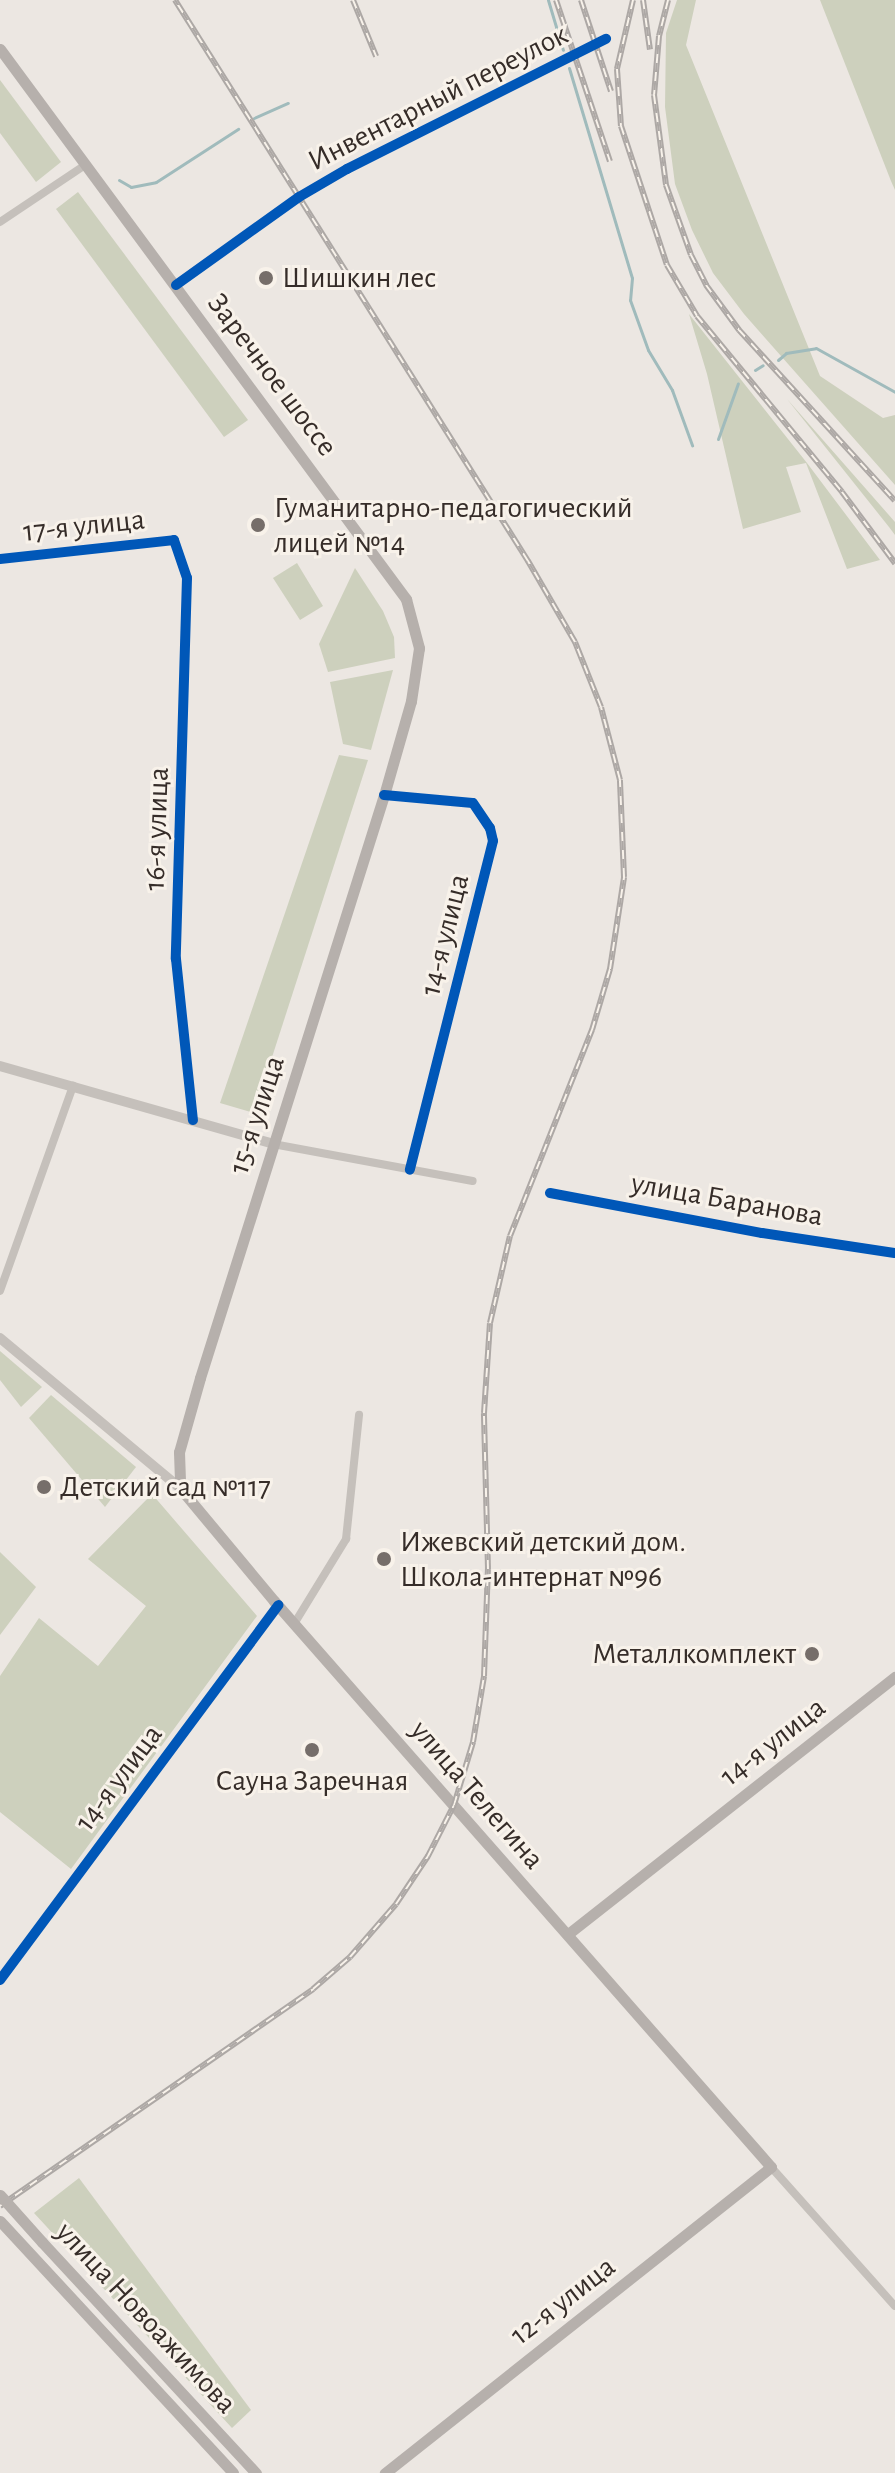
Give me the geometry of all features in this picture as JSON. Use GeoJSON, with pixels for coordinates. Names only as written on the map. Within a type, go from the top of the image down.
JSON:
{"type":"FeatureCollection","features":[{"type":"Feature","properties":{"kind":"main road","name":"Заречное шоссе"},"geometry":{"type":"LineString","coordinates":[[0,49],[406,599],[419,648],[411,701],[394,758]]}},
{"type":"Feature","properties":{"kind":"main road","name":"15-я улица"},"geometry":{"type":"LineString","coordinates":[[180,1488],[179,1452],[394,758]]}},
{"type":"Feature","properties":{"kind":"main road","name":"улица Телегина"},"geometry":{"type":"LineString","coordinates":[[180,1488],[294,1624],[771,2167]]}},
{"type":"Feature","properties":{"kind":"main road","name":"14-я улица"},"geometry":{"type":"LineString","coordinates":[[568,1934],[895,1677]]}},
{"type":"Feature","properties":{"kind":"main road","name":"12-я улица"},"geometry":{"type":"LineString","coordinates":[[385,2473],[771,2167]]}},
{"type":"Feature","properties":{"kind":"main road","name":"улица Новоажимова"},"geometry":{"type":"LineString","coordinates":[[0,2195],[256,2473]]}},
{"type":"Feature","properties":{"kind":"main road","name":"улица Новоажимова"},"geometry":{"type":"LineString","coordinates":[[0,2221],[233,2473]]}},
{"type":"Feature","properties":{"kind":"street","name":"Инвентарный переулок"},"geometry":{"type":"LineString","coordinates":[[176,285],[299,197],[347,169],[606,39]]}},
{"type":"Feature","properties":{"kind":"street"},"geometry":{"type":"LineString","coordinates":[[0,222],[85,165]]}},
{"type":"Feature","properties":{"kind":"street","name":"17-я улица"},"geometry":{"type":"LineString","coordinates":[[0,559],[174,540]]}},
{"type":"Feature","properties":{"kind":"street","name":"16-я улица"},"geometry":{"type":"LineString","coordinates":[[174,540],[187,578],[176,959],[193,1120]]}},
{"type":"Feature","properties":{"kind":"street","name":"14-я улица"},"geometry":{"type":"LineString","coordinates":[[384,795],[473,803],[490,828],[493,841],[410,1170]]}},
{"type":"Feature","properties":{"kind":"street"},"geometry":{"type":"LineString","coordinates":[[0,1066],[273,1144],[473,1181]]}},
{"type":"Feature","properties":{"kind":"street"},"geometry":{"type":"LineString","coordinates":[[0,1291],[73,1086]]}},
{"type":"Feature","properties":{"kind":"street","name":"улица Баранова"},"geometry":{"type":"LineString","coordinates":[[550,1193],[749,1231],[895,1253]]}},
{"type":"Feature","properties":{"kind":"street","name":"улица Телегина"},"geometry":{"type":"LineString","coordinates":[[0,1338],[180,1488]]}},
{"type":"Feature","properties":{"kind":"street"},"geometry":{"type":"LineString","coordinates":[[294,1624],[346,1539],[359,1415]]}},
{"type":"Feature","properties":{"kind":"street","name":"14-я улица"},"geometry":{"type":"LineString","coordinates":[[2,1974],[278,1605]]}},
{"type":"Feature","properties":{"kind":"street","name":"улица Телегина"},"geometry":{"type":"LineString","coordinates":[[771,2167],[895,2306]]}},
{"type":"Feature","properties":{"kind":"green space"},"geometry":{"type":"Polygon","coordinates":[[[677,0],[696,0],[686,45],[820,376],[883,418],[895,415],[895,485],[744,314],[713,273],[692,230],[675,184],[665,107],[666,33],[677,0]]]}},
{"type":"Feature","properties":{"kind":"green space"},"geometry":{"type":"Polygon","coordinates":[[[820,0],[895,0],[895,190],[891,181],[820,0]]]}},
{"type":"Feature","properties":{"kind":"green space"},"geometry":{"type":"Polygon","coordinates":[[[0,80],[61,162],[36,182],[0,133],[0,80]]]}},
{"type":"Feature","properties":{"kind":"green space"},"geometry":{"type":"Polygon","coordinates":[[[78,192],[248,420],[224,437],[56,209],[78,192]]]}},
{"type":"Feature","properties":{"kind":"green space"},"geometry":{"type":"Polygon","coordinates":[[[689,314],[807,463],[880,560],[847,569],[806,463],[786,467],[801,512],[743,529],[707,374],[689,314]]]}},
{"type":"Feature","properties":{"kind":"green space"},"geometry":{"type":"Polygon","coordinates":[[[787,399],[895,522],[895,535],[889,527],[787,399]]]}},
{"type":"Feature","properties":{"kind":"green space"},"geometry":{"type":"Polygon","coordinates":[[[297,563],[323,606],[300,620],[273,578],[297,563]]]}},
{"type":"Feature","properties":{"kind":"green space"},"geometry":{"type":"Polygon","coordinates":[[[355,568],[383,611],[394,637],[395,658],[328,672],[319,644],[355,568]]]}},
{"type":"Feature","properties":{"kind":"green space"},"geometry":{"type":"Polygon","coordinates":[[[393,670],[371,750],[343,744],[330,682],[393,670]]]}},
{"type":"Feature","properties":{"kind":"green space"},"geometry":{"type":"Polygon","coordinates":[[[339,755],[368,760],[254,1113],[220,1103],[339,755]]]}},
{"type":"Feature","properties":{"kind":"green space"},"geometry":{"type":"Polygon","coordinates":[[[0,1351],[42,1387],[21,1407],[0,1380],[0,1351]]]}},
{"type":"Feature","properties":{"kind":"green space"},"geometry":{"type":"Polygon","coordinates":[[[51,1395],[136,1467],[105,1507],[29,1418],[51,1395]]]}},
{"type":"Feature","properties":{"kind":"green space"},"geometry":{"type":"Polygon","coordinates":[[[152,1494],[257,1616],[71,1869],[0,1812],[0,1676],[39,1618],[98,1666],[146,1606],[88,1559],[152,1494]]]}},
{"type":"Feature","properties":{"kind":"green space"},"geometry":{"type":"Polygon","coordinates":[[[0,1552],[36,1587],[0,1635],[0,1552]]]}},
{"type":"Feature","properties":{"kind":"green space"},"geometry":{"type":"Polygon","coordinates":[[[79,2178],[251,2410],[232,2428],[34,2213],[79,2178]]]}},
{"type":"Feature","properties":{"kind":"waterway"},"geometry":{"type":"LineString","coordinates":[[548,0],[563,50]]}},
{"type":"Feature","properties":{"kind":"waterway"},"geometry":{"type":"LineString","coordinates":[[569,68],[632,278],[630,300],[648,350],[672,390],[692,445]]}},
{"type":"Feature","properties":{"kind":"waterway"},"geometry":{"type":"LineString","coordinates":[[254,118],[288,103]]}},
{"type":"Feature","properties":{"kind":"waterway"},"geometry":{"type":"LineString","coordinates":[[119,180],[131,187],[156,182],[238,129]]}},
{"type":"Feature","properties":{"kind":"waterway"},"geometry":{"type":"LineString","coordinates":[[778,360],[786,353],[816,348],[895,392]]}},
{"type":"Feature","properties":{"kind":"waterway"},"geometry":{"type":"LineString","coordinates":[[755,370],[763,365]]}},
{"type":"Feature","properties":{"kind":"waterway"},"geometry":{"type":"LineString","coordinates":[[718,439],[738,383]]}},
{"type":"Feature","properties":{"kind":"railway"},"geometry":{"type":"LineString","coordinates":[[0,2206],[313,1989],[350,1957],[396,1904],[428,1856],[454,1805],[473,1742],[484,1676],[488,1569],[484,1413],[490,1323],[510,1236],[592,1030],[610,969],[624,877],[620,780],[601,707],[575,642],[528,561],[175,0]]}},
{"type":"Feature","properties":{"kind":"railway"},"geometry":{"type":"LineString","coordinates":[[353,0],[376,56]]}},
{"type":"Feature","properties":{"kind":"railway"},"geometry":{"type":"LineString","coordinates":[[556,0],[610,161]]}},
{"type":"Feature","properties":{"kind":"railway"},"geometry":{"type":"LineString","coordinates":[[581,0],[611,91]]}},
{"type":"Feature","properties":{"kind":"railway"},"geometry":{"type":"LineString","coordinates":[[633,0],[617,69],[621,126],[667,265],[697,316],[842,492],[895,563]]}},
{"type":"Feature","properties":{"kind":"railway"},"geometry":{"type":"LineString","coordinates":[[643,0],[650,50]]}},
{"type":"Feature","properties":{"kind":"railway"},"geometry":{"type":"LineString","coordinates":[[668,0],[659,36],[654,95],[666,185],[691,255],[706,285],[739,330],[895,501]]}},
{"type":"Feature","properties":{"kind":"cycle path"},"geometry":{"type":"LineString","coordinates":[[176,285],[299,197],[347,169],[606,39]]}},
{"type":"Feature","properties":{"kind":"cycle path"},"geometry":{"type":"LineString","coordinates":[[0,559],[174,540],[187,578],[176,959],[193,1120]]}},
{"type":"Feature","properties":{"kind":"cycle path"},"geometry":{"type":"LineString","coordinates":[[384,795],[473,803],[490,828],[493,841],[410,1170]]}},
{"type":"Feature","properties":{"kind":"cycle path"},"geometry":{"type":"LineString","coordinates":[[550,1193],[762,1233],[895,1253]]}},
{"type":"Feature","properties":{"kind":"cycle path"},"geometry":{"type":"LineString","coordinates":[[0,1980],[278,1605]]}},
{"type":"Feature","properties":{"kind":"place","name":"Шишкин лес"},"geometry":{"type":"Point","coordinates":[266,278]}},
{"type":"Feature","properties":{"kind":"place","name":"Гуманитарно-педагогический лицей №14"},"geometry":{"type":"Point","coordinates":[258,525]}},
{"type":"Feature","properties":{"kind":"place","name":"Детский сад №117"},"geometry":{"type":"Point","coordinates":[44,1487]}},
{"type":"Feature","properties":{"kind":"place","name":"Ижевский детский дом. Школа-интернат №96"},"geometry":{"type":"Point","coordinates":[384,1559]}},
{"type":"Feature","properties":{"kind":"place","name":"Металлкомплект"},"geometry":{"type":"Point","coordinates":[812,1654]}},
{"type":"Feature","properties":{"kind":"place","name":"Сауна Заречная"},"geometry":{"type":"Point","coordinates":[312,1750]}}]}
